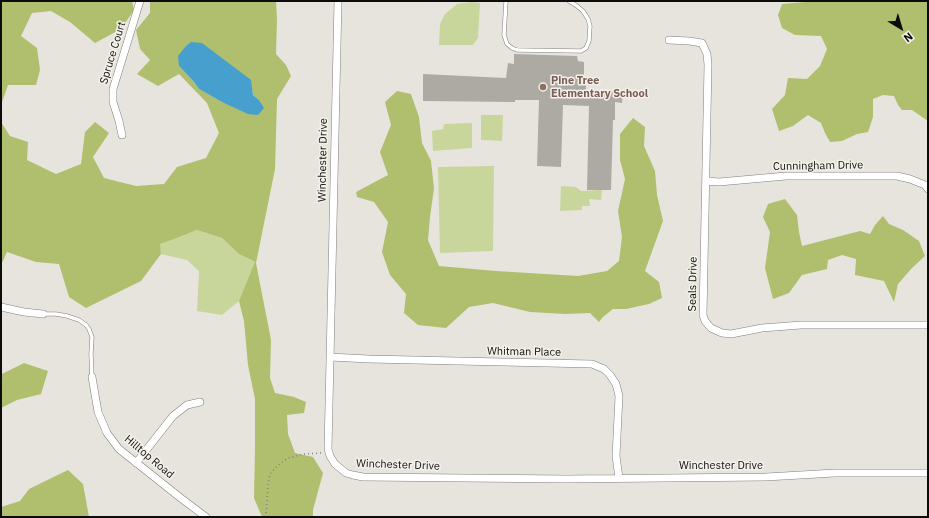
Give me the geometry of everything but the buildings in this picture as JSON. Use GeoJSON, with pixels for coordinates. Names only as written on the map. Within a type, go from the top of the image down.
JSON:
{"type":"FeatureCollection","features":[{"type":"Feature","properties":{"kind":"street","name":"Spruce Court"},"geometry":{"type":"LineString","coordinates":[[122,134],[113,102],[113,89],[140,1]]}},
{"type":"Feature","properties":{"kind":"street","name":"Winchester Drive"},"geometry":{"type":"LineString","coordinates":[[338,1],[328,449],[335,464],[346,473],[363,477],[566,479],[766,477],[835,473],[928,473]]}},
{"type":"Feature","properties":{"kind":"street","name":"Seals Drive"},"geometry":{"type":"LineString","coordinates":[[670,40],[702,43],[707,54],[703,315],[705,321],[711,328],[722,333],[730,334],[762,328],[801,325],[928,325]]}},
{"type":"Feature","properties":{"kind":"street","name":"Cunningham Drive"},"geometry":{"type":"LineString","coordinates":[[706,181],[719,182],[786,176],[897,176],[910,178],[925,185],[928,189]]}},
{"type":"Feature","properties":{"kind":"street"},"geometry":{"type":"LineString","coordinates":[[1,307],[43,314]]}},
{"type":"Feature","properties":{"kind":"street","name":"Whitman Place"},"geometry":{"type":"LineString","coordinates":[[330,356],[369,359],[592,364],[604,370],[610,375],[616,384],[618,396],[616,456],[619,478]]}},
{"type":"Feature","properties":{"kind":"street","name":"Hilltop Road"},"geometry":{"type":"LineString","coordinates":[[92,377],[98,412],[107,433],[119,449],[206,517]]}},
{"type":"Feature","properties":{"kind":"street"},"geometry":{"type":"LineString","coordinates":[[136,463],[174,416],[187,405],[200,402]]}},
{"type":"Feature","properties":{"kind":"lane"},"geometry":{"type":"LineString","coordinates":[[506,1],[504,35],[507,44],[512,48],[517,50],[581,51],[586,48],[589,41],[590,26],[583,11],[569,1]]}},
{"type":"Feature","properties":{"kind":"lane"},"geometry":{"type":"LineString","coordinates":[[43,314],[67,316],[79,320],[86,325],[92,337],[92,377]]}},
{"type":"Feature","properties":{"kind":"path"},"geometry":{"type":"LineString","coordinates":[[266,517],[270,474],[277,466],[288,458],[305,454],[329,453]]}},
{"type":"Feature","properties":{"kind":"green space"},"geometry":{"type":"Polygon","coordinates":[[[1,1],[132,1],[134,10],[121,29],[95,43],[70,22],[51,11],[32,13],[21,36],[37,48],[40,70],[36,85],[8,85],[1,105],[1,1]]]}},
{"type":"Feature","properties":{"kind":"green space"},"geometry":{"type":"Polygon","coordinates":[[[150,1],[276,1],[276,54],[286,65],[291,76],[277,99],[275,169],[256,263],[271,340],[270,378],[275,393],[294,397],[306,402],[304,413],[287,415],[288,434],[295,453],[313,457],[323,473],[313,510],[313,517],[262,517],[254,498],[255,399],[248,365],[244,321],[239,301],[255,262],[239,254],[222,238],[197,230],[160,244],[161,254],[141,281],[86,308],[69,297],[59,264],[36,262],[7,252],[1,265],[1,122],[10,136],[28,142],[27,160],[56,174],[81,164],[85,132],[95,122],[109,133],[93,157],[104,178],[136,186],[164,184],[177,167],[206,158],[219,133],[207,103],[179,74],[158,86],[137,74],[150,60],[140,49],[136,30],[150,13],[150,1]],[[179,66],[199,89],[222,102],[259,100],[253,95],[252,89],[179,66]]]}},
{"type":"Feature","properties":{"kind":"green space"},"geometry":{"type":"Polygon","coordinates":[[[817,1],[928,1],[928,121],[912,110],[902,110],[894,96],[883,95],[873,99],[873,117],[868,132],[857,134],[842,141],[830,142],[821,123],[808,115],[793,126],[779,131],[772,109],[785,95],[788,78],[807,79],[820,66],[827,49],[821,36],[795,35],[782,28],[778,15],[782,4],[817,1]]]}},
{"type":"Feature","properties":{"kind":"green space"},"geometry":{"type":"Polygon","coordinates":[[[472,2],[480,3],[478,38],[473,45],[439,45],[440,24],[445,14],[457,4],[472,2]]]}},
{"type":"Feature","properties":{"kind":"green space"},"geometry":{"type":"Polygon","coordinates":[[[397,91],[411,94],[419,117],[422,143],[431,161],[434,188],[428,240],[439,266],[578,276],[607,271],[619,261],[622,237],[618,211],[625,179],[620,160],[620,134],[633,118],[645,127],[644,146],[655,171],[657,195],[663,221],[645,271],[659,282],[662,298],[649,304],[626,309],[613,309],[599,322],[590,313],[565,314],[530,312],[493,303],[469,307],[446,328],[418,325],[404,313],[406,294],[390,275],[382,252],[388,222],[374,202],[357,197],[356,192],[388,175],[380,152],[391,125],[385,102],[397,91]]]}},
{"type":"Feature","properties":{"kind":"green space"},"geometry":{"type":"Polygon","coordinates":[[[481,115],[503,115],[502,141],[481,140],[481,115]]]}},
{"type":"Feature","properties":{"kind":"green space"},"geometry":{"type":"Polygon","coordinates":[[[472,123],[472,148],[433,151],[432,131],[443,129],[444,124],[472,123]]]}},
{"type":"Feature","properties":{"kind":"green space"},"geometry":{"type":"Polygon","coordinates":[[[494,166],[493,251],[440,253],[438,167],[494,166]]]}},
{"type":"Feature","properties":{"kind":"green space"},"geometry":{"type":"Polygon","coordinates":[[[561,186],[576,187],[581,191],[602,190],[601,200],[589,199],[590,206],[582,206],[582,210],[560,211],[561,186]]]}},
{"type":"Feature","properties":{"kind":"green space"},"geometry":{"type":"Polygon","coordinates":[[[785,199],[797,215],[802,246],[860,231],[870,234],[875,225],[883,216],[889,224],[903,230],[919,241],[925,256],[898,284],[894,302],[884,281],[855,275],[856,259],[842,255],[828,260],[827,269],[802,275],[789,293],[773,299],[765,268],[770,232],[763,217],[768,204],[785,199]]]}},
{"type":"Feature","properties":{"kind":"green space"},"geometry":{"type":"Polygon","coordinates":[[[197,230],[222,238],[239,254],[256,263],[239,301],[222,315],[197,311],[199,271],[187,260],[161,254],[159,244],[197,230]]]}},
{"type":"Feature","properties":{"kind":"green space"},"geometry":{"type":"Polygon","coordinates":[[[24,363],[48,371],[41,394],[17,400],[1,408],[1,373],[2,374],[24,363]]]}},
{"type":"Feature","properties":{"kind":"green space"},"geometry":{"type":"Polygon","coordinates":[[[68,470],[83,484],[89,517],[1,517],[1,507],[20,501],[29,489],[68,470]]]}},
{"type":"Feature","properties":{"kind":"water"},"geometry":{"type":"Polygon","coordinates":[[[191,42],[202,43],[251,80],[253,95],[259,100],[264,108],[258,115],[248,114],[199,89],[179,66],[178,56],[191,42]]]}},
{"type":"Feature","properties":{"kind":"place","name":"Pine Tree Elementary School"},"geometry":{"type":"Point","coordinates":[543,87]}}]}
